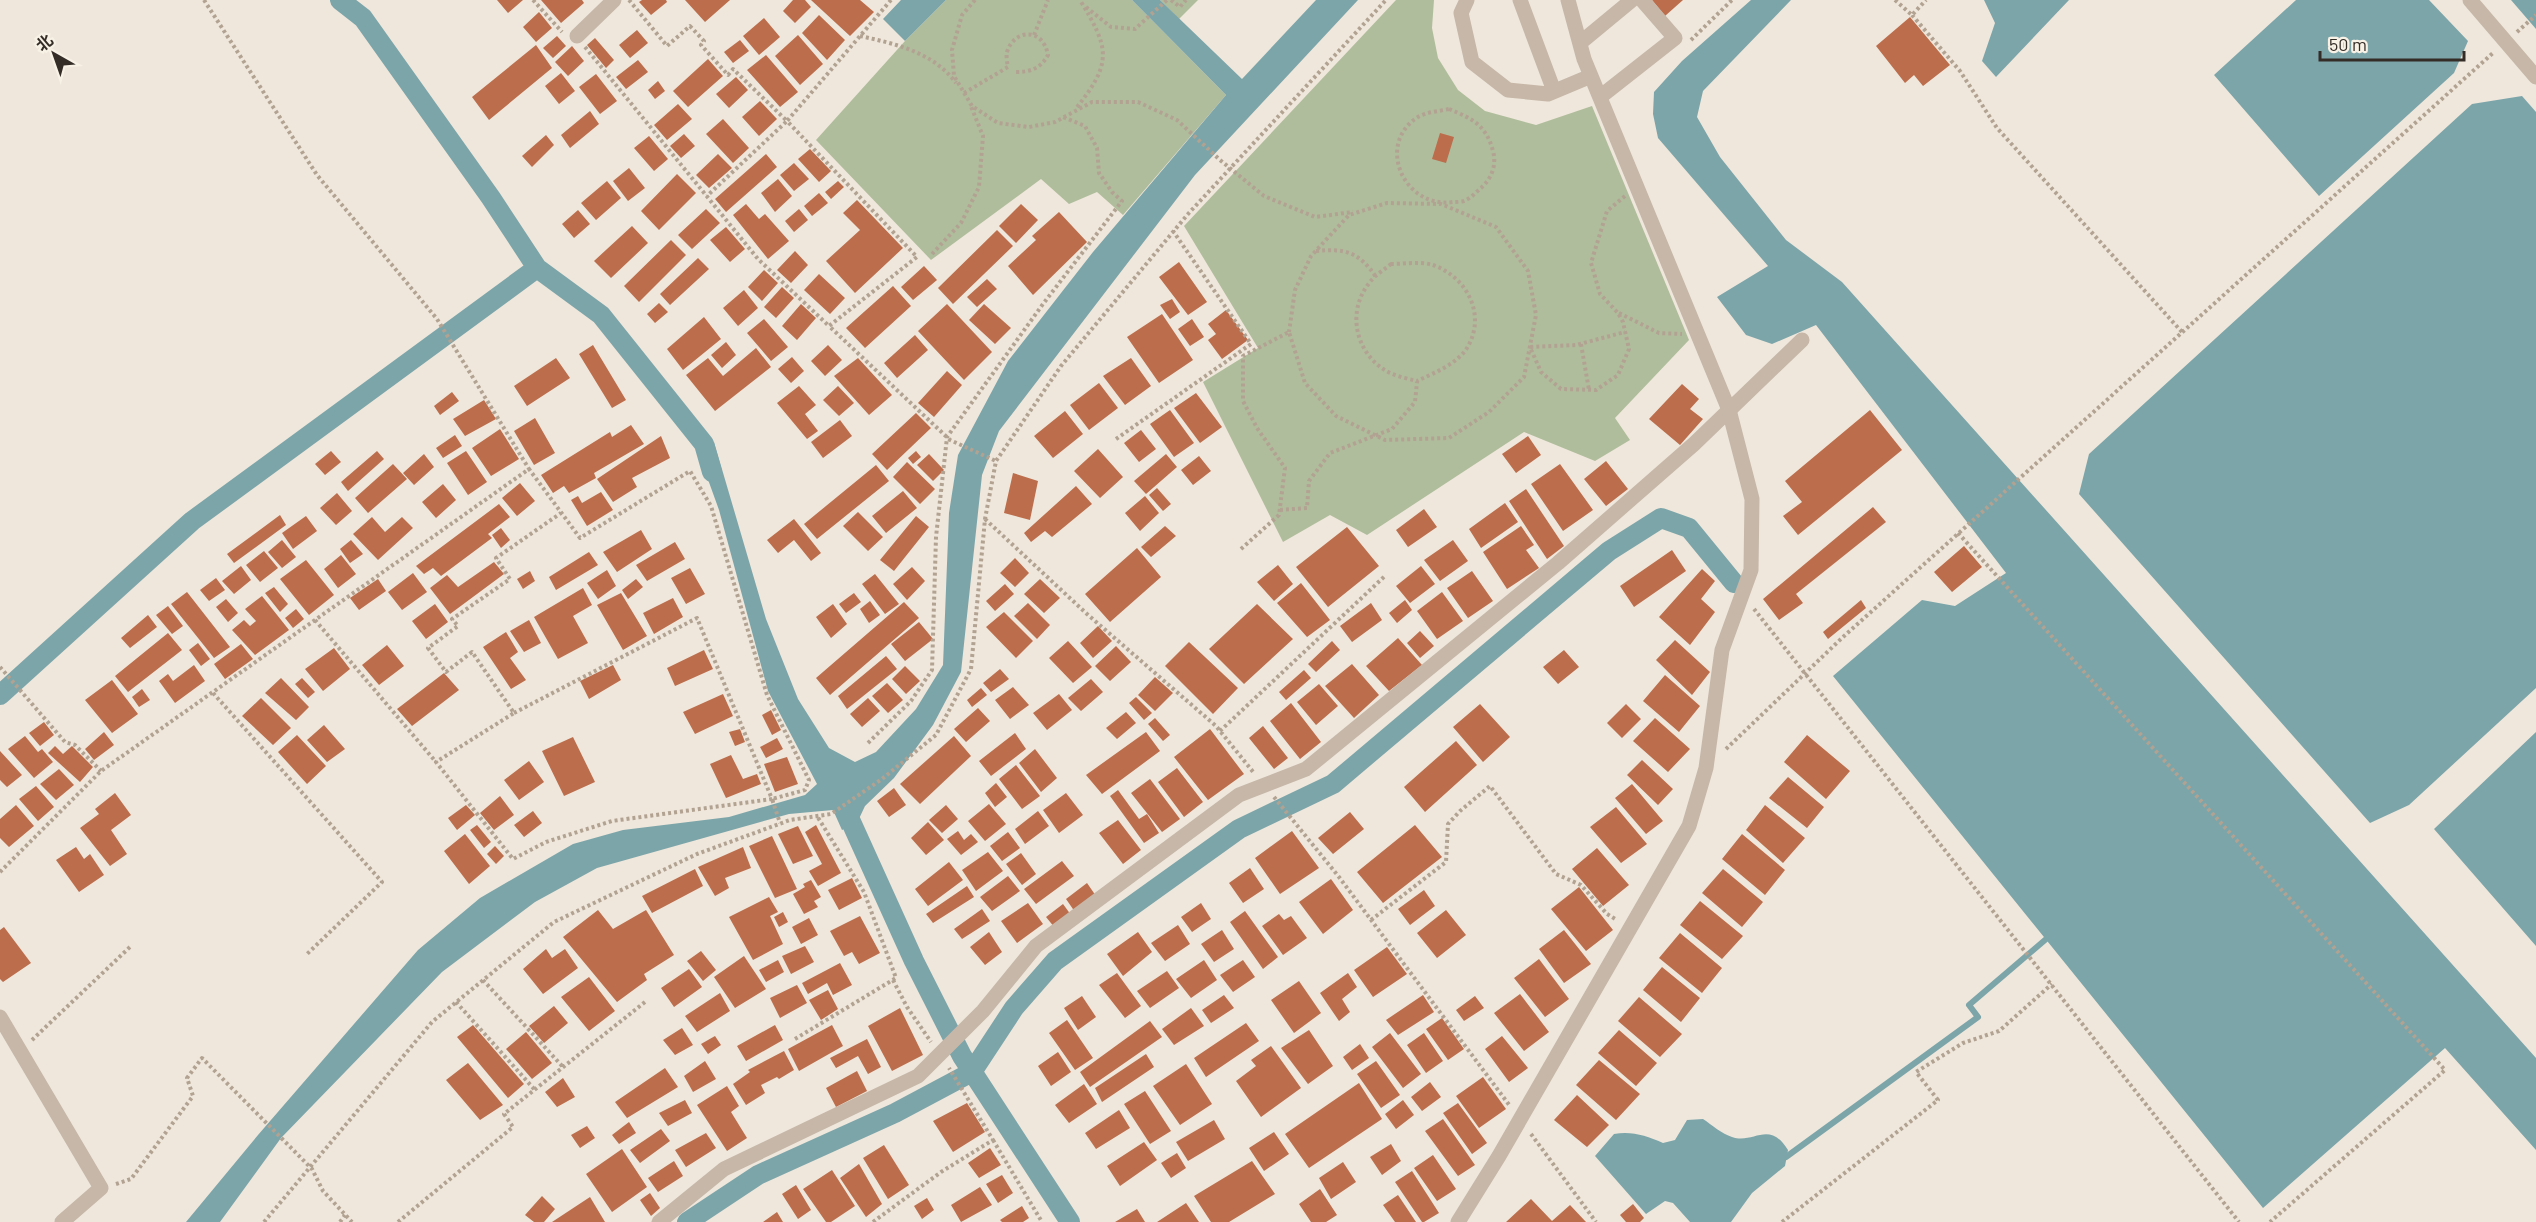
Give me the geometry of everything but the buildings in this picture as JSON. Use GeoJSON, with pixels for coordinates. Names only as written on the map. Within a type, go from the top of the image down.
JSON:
{"type":"FeatureCollection","features":[{"type":"Feature","properties":{"kind":"street"},"geometry":{"type":"LineString","coordinates":[[577,36],[614,0]]}},
{"type":"Feature","properties":{"kind":"street"},"geometry":{"type":"LineString","coordinates":[[1467,0],[1461,13],[1472,62],[1508,90],[1548,93],[1591,76]]}},
{"type":"Feature","properties":{"kind":"street"},"geometry":{"type":"LineString","coordinates":[[1520,0],[1554,91]]}},
{"type":"Feature","properties":{"kind":"street"},"geometry":{"type":"LineString","coordinates":[[1458,1222],[1520,1120],[1689,826],[1706,768],[1722,650],[1751,570],[1752,499],[1730,410],[1591,76],[1568,0]]}},
{"type":"Feature","properties":{"kind":"street"},"geometry":{"type":"LineString","coordinates":[[1580,43],[1632,0]]}},
{"type":"Feature","properties":{"kind":"street"},"geometry":{"type":"LineString","coordinates":[[1600,97],[1675,38],[1642,0]]}},
{"type":"Feature","properties":{"kind":"street"},"geometry":{"type":"LineString","coordinates":[[2470,0],[2536,77]]}},
{"type":"Feature","properties":{"kind":"street"},"geometry":{"type":"LineString","coordinates":[[659,1222],[724,1169],[918,1076],[983,1011],[1036,946],[1239,795],[1306,769],[1558,563],[1730,410],[1802,340]]}},
{"type":"Feature","properties":{"kind":"street"},"geometry":{"type":"LineString","coordinates":[[0,1017],[100,1189],[62,1222]]}},
{"type":"Feature","properties":{"kind":"path"},"geometry":{"type":"LineString","coordinates":[[204,0],[317,175],[437,319],[529,469],[580,538],[690,471],[711,506],[767,695],[809,780],[805,790],[772,799],[612,821],[546,842],[513,860],[436,762],[315,620]]}},
{"type":"Feature","properties":{"kind":"path"},"geometry":{"type":"LineString","coordinates":[[533,0],[570,42],[577,36],[758,259],[947,437],[996,461]]}},
{"type":"Feature","properties":{"kind":"path"},"geometry":{"type":"LineString","coordinates":[[629,0],[667,46],[690,26],[704,41],[701,45],[728,75],[733,69],[787,121],[917,257],[829,326]]}},
{"type":"Feature","properties":{"kind":"path"},"geometry":{"type":"LineString","coordinates":[[707,196],[787,121],[891,0]]}},
{"type":"Feature","properties":{"kind":"path"},"geometry":{"type":"LineString","coordinates":[[975,0],[962,15],[952,50],[954,76],[972,106],[998,123],[1029,127],[1055,122],[1092,102],[1138,102],[1177,120],[1264,196],[1315,217],[1359,212]]}},
{"type":"Feature","properties":{"kind":"path"},"geometry":{"type":"LineString","coordinates":[[1034,35],[1048,0]]}},
{"type":"Feature","properties":{"kind":"path"},"geometry":{"type":"LineString","coordinates":[[1082,2],[1111,27],[1135,29],[1169,0],[1180,7],[1186,0]]}},
{"type":"Feature","properties":{"kind":"path"},"geometry":{"type":"LineString","coordinates":[[264,1222],[432,1022],[554,922],[697,854],[790,820],[831,814],[882,779],[936,735],[971,669],[985,519],[996,461],[1061,366],[1173,231],[1386,0]]}},
{"type":"Feature","properties":{"kind":"path"},"geometry":{"type":"LineString","coordinates":[[1675,38],[1684,47],[1732,0]]}},
{"type":"Feature","properties":{"kind":"path"},"geometry":{"type":"LineString","coordinates":[[1895,0],[1912,15],[1960,70],[1997,128],[2182,332]]}},
{"type":"Feature","properties":{"kind":"path"},"geometry":{"type":"LineString","coordinates":[[1912,15],[1926,0]]}},
{"type":"Feature","properties":{"kind":"path"},"geometry":{"type":"LineString","coordinates":[[1075,110],[1096,83],[1105,58],[1098,29],[1082,2]]}},
{"type":"Feature","properties":{"kind":"path"},"geometry":{"type":"LineString","coordinates":[[1706,768],[1805,673],[1958,533],[2536,15]]}},
{"type":"Feature","properties":{"kind":"path"},"geometry":{"type":"LineString","coordinates":[[964,93],[1008,66],[1007,53],[1013,42],[1026,34],[1039,36],[1046,42],[1048,55],[1043,65],[1027,72],[1017,72]]}},
{"type":"Feature","properties":{"kind":"path"},"geometry":{"type":"LineString","coordinates":[[860,36],[898,45],[928,57],[951,76],[968,99],[983,136],[979,187],[961,223],[932,254]]}},
{"type":"Feature","properties":{"kind":"path"},"geometry":{"type":"LineString","coordinates":[[1441,204],[1387,203],[1349,215],[1311,256],[1295,290],[1289,332],[1305,383],[1336,416],[1385,440],[1449,438],[1490,412],[1524,376],[1536,315],[1528,271],[1496,227],[1441,204],[1423,199],[1409,187],[1396,159],[1404,128],[1420,115],[1449,109],[1476,121],[1490,139],[1495,160],[1489,181],[1467,200],[1441,204]]}},
{"type":"Feature","properties":{"kind":"path"},"geometry":{"type":"LineString","coordinates":[[868,743],[911,701],[932,670],[936,537],[947,437],[1122,201],[1112,192],[1099,173],[1097,148],[1085,126],[1063,117]]}},
{"type":"Feature","properties":{"kind":"path"},"geometry":{"type":"LineString","coordinates":[[1637,185],[1606,212],[1591,262],[1600,294],[1618,313],[1659,333],[1681,334],[1697,330]]}},
{"type":"Feature","properties":{"kind":"path"},"geometry":{"type":"LineString","coordinates":[[1116,439],[1251,344],[1173,231]]}},
{"type":"Feature","properties":{"kind":"path"},"geometry":{"type":"LineString","coordinates":[[1315,251],[1340,248],[1357,256],[1376,277]]}},
{"type":"Feature","properties":{"kind":"path"},"geometry":{"type":"LineString","coordinates":[[1391,264],[1431,265],[1456,279],[1471,299],[1476,323],[1467,348],[1454,362],[1417,381],[1389,372],[1369,356],[1357,333],[1355,311],[1369,282],[1376,277],[1391,264]]}},
{"type":"Feature","properties":{"kind":"path"},"geometry":{"type":"LineString","coordinates":[[1530,346],[1541,372],[1561,389],[1596,390],[1618,375],[1629,349],[1626,332],[1618,313]]}},
{"type":"Feature","properties":{"kind":"path"},"geometry":{"type":"LineString","coordinates":[[1240,549],[1279,515],[1285,468],[1257,429],[1243,401],[1243,356],[1289,332]]}},
{"type":"Feature","properties":{"kind":"path"},"geometry":{"type":"LineString","coordinates":[[1530,346],[1581,344],[1626,332]]}},
{"type":"Feature","properties":{"kind":"path"},"geometry":{"type":"LineString","coordinates":[[1581,344],[1589,390]]}},
{"type":"Feature","properties":{"kind":"path"},"geometry":{"type":"LineString","coordinates":[[1280,510],[1307,508],[1309,482],[1330,453],[1392,429],[1415,402],[1417,381]]}},
{"type":"Feature","properties":{"kind":"path"},"geometry":{"type":"LineString","coordinates":[[0,872],[101,771],[529,469]]}},
{"type":"Feature","properties":{"kind":"path"},"geometry":{"type":"LineString","coordinates":[[514,713],[472,652],[446,672],[428,648],[458,626],[452,618],[510,579],[496,558],[561,513]]}},
{"type":"Feature","properties":{"kind":"path"},"geometry":{"type":"LineString","coordinates":[[985,519],[1087,614],[1220,731],[1371,920],[1596,1222]]}},
{"type":"Feature","properties":{"kind":"path"},"geometry":{"type":"LineString","coordinates":[[1958,533],[2445,1070],[2270,1222]]}},
{"type":"Feature","properties":{"kind":"path"},"geometry":{"type":"LineString","coordinates":[[1220,731],[1386,575]]}},
{"type":"Feature","properties":{"kind":"path"},"geometry":{"type":"LineString","coordinates":[[1742,594],[2239,1222]]}},
{"type":"Feature","properties":{"kind":"path"},"geometry":{"type":"LineString","coordinates":[[436,762],[514,713],[697,618],[772,799],[780,824]]}},
{"type":"Feature","properties":{"kind":"path"},"geometry":{"type":"LineString","coordinates":[[0,667],[65,742],[75,745],[101,771]]}},
{"type":"Feature","properties":{"kind":"path"},"geometry":{"type":"LineString","coordinates":[[213,693],[382,882],[306,955]]}},
{"type":"Feature","properties":{"kind":"path"},"geometry":{"type":"LineString","coordinates":[[1371,920],[1446,862],[1448,824],[1490,786],[1556,874],[1581,885],[1607,914],[1630,927]]}},
{"type":"Feature","properties":{"kind":"path"},"geometry":{"type":"LineString","coordinates":[[795,1039],[896,978],[864,892],[817,816]]}},
{"type":"Feature","properties":{"kind":"path"},"geometry":{"type":"LineString","coordinates":[[20,1051],[131,946]]}},
{"type":"Feature","properties":{"kind":"path"},"geometry":{"type":"LineString","coordinates":[[483,980],[563,1067]]}},
{"type":"Feature","properties":{"kind":"path"},"geometry":{"type":"LineString","coordinates":[[893,980],[907,1007],[940,1054],[1042,1222]]}},
{"type":"Feature","properties":{"kind":"path"},"geometry":{"type":"LineString","coordinates":[[1782,1222],[1938,1100],[1916,1072],[1964,1043],[1999,1031],[2052,984]]}},
{"type":"Feature","properties":{"kind":"path"},"geometry":{"type":"LineString","coordinates":[[456,1002],[535,1090]]}},
{"type":"Feature","properties":{"kind":"path"},"geometry":{"type":"LineString","coordinates":[[398,1222],[513,1127],[504,1114],[645,1002]]}},
{"type":"Feature","properties":{"kind":"path"},"geometry":{"type":"LineString","coordinates":[[100,1189],[131,1179],[193,1096],[188,1077],[202,1058],[310,1167],[323,1191],[352,1222]]}},
{"type":"Feature","properties":{"kind":"path"},"geometry":{"type":"LineString","coordinates":[[873,1222],[941,1172],[993,1140]]}},
{"type":"Feature","properties":{"kind":"path"},"geometry":{"type":"LineString","coordinates":[[340,1222],[345,1215]]}},
{"type":"Feature","properties":{"kind":"green space"},"geometry":{"type":"Polygon","coordinates":[[[946,0],[1132,0],[1226,95],[1123,215],[1097,192],[1069,204],[1041,179],[931,260],[816,140],[905,41],[946,0]]]}},
{"type":"Feature","properties":{"kind":"green space"},"geometry":{"type":"Polygon","coordinates":[[[1160,0],[1198,0],[1179,19],[1160,0]]]}},
{"type":"Feature","properties":{"kind":"green space"},"geometry":{"type":"Polygon","coordinates":[[[1396,0],[1434,0],[1432,28],[1438,58],[1458,90],[1485,111],[1536,125],[1592,106],[1689,340],[1615,418],[1630,440],[1595,461],[1524,432],[1367,535],[1330,515],[1283,542],[1203,382],[1258,348],[1184,226],[1396,0]]]}},
{"type":"Feature","properties":{"kind":"water"},"geometry":{"type":"Polygon","coordinates":[[[901,0],[946,0],[905,41],[883,19],[901,0]]]}},
{"type":"Feature","properties":{"kind":"water"},"geometry":{"type":"Polygon","coordinates":[[[1132,0],[1160,0],[1242,79],[1316,0],[1358,0],[1195,175],[999,431],[982,475],[961,672],[933,725],[894,778],[865,806],[857,823],[842,830],[833,810],[789,814],[597,868],[535,902],[442,972],[281,1138],[220,1222],[186,1222],[418,950],[480,898],[573,844],[623,830],[729,817],[805,795],[817,784],[768,691],[719,510],[697,449],[714,442],[766,619],[798,699],[829,748],[855,762],[876,752],[916,709],[943,665],[949,513],[958,455],[1008,361],[1093,252],[1226,95],[1132,0]]]}},
{"type":"Feature","properties":{"kind":"water"},"geometry":{"type":"Polygon","coordinates":[[[1751,0],[1791,0],[1703,91],[1697,117],[1720,157],[1786,240],[1842,282],[2536,1058],[2536,1150],[2445,1048],[2263,1208],[1833,676],[1922,600],[1955,606],[2006,573],[1816,325],[1772,344],[1746,335],[1717,297],[1768,266],[1658,138],[1653,114],[1654,92],[1682,61],[1751,0]]]}},
{"type":"Feature","properties":{"kind":"water"},"geometry":{"type":"Polygon","coordinates":[[[1984,0],[2069,0],[1996,77],[1982,61],[1995,23],[1984,0]]]}},
{"type":"Feature","properties":{"kind":"water"},"geometry":{"type":"Polygon","coordinates":[[[2296,0],[2429,0],[2468,41],[2454,73],[2319,196],[2214,75],[2296,0]]]}},
{"type":"Feature","properties":{"kind":"water"},"geometry":{"type":"Polygon","coordinates":[[[2511,0],[2536,0],[2536,29],[2511,0]]]}},
{"type":"Feature","properties":{"kind":"water"},"geometry":{"type":"Polygon","coordinates":[[[2522,96],[2536,112],[2536,688],[2409,805],[2370,823],[2079,494],[2089,454],[2472,104],[2522,96]]]}},
{"type":"Feature","properties":{"kind":"water"},"geometry":{"type":"Polygon","coordinates":[[[2536,732],[2536,946],[2434,829],[2536,732]]]}},
{"type":"Feature","properties":{"kind":"water"},"geometry":{"type":"Polygon","coordinates":[[[1703,1119],[1721,1132],[1740,1139],[1767,1134],[1774,1136],[1788,1150],[1785,1166],[1752,1193],[1731,1222],[1690,1222],[1673,1203],[1665,1201],[1646,1214],[1595,1156],[1614,1134],[1639,1135],[1663,1143],[1675,1140],[1687,1120],[1703,1119]]]}},
{"type":"Feature","properties":{"kind":"waterway"},"geometry":{"type":"LineString","coordinates":[[0,695],[192,521],[537,268],[491,198],[363,18],[340,0]]}},
{"type":"Feature","properties":{"kind":"waterway"},"geometry":{"type":"LineString","coordinates":[[537,268],[601,315],[704,444],[712,472]]}},
{"type":"Feature","properties":{"kind":"waterway"},"geometry":{"type":"LineString","coordinates":[[687,1222],[758,1175],[895,1113],[972,1072],[1014,1008],[1055,961],[1239,829],[1333,784],[1609,551],[1661,518],[1689,528],[1734,583]]}},
{"type":"Feature","properties":{"kind":"waterway"},"geometry":{"type":"LineString","coordinates":[[842,802],[914,961],[962,1056],[1070,1222]]}},
{"type":"Feature","properties":{"kind":"waterway"},"geometry":{"type":"LineString","coordinates":[[1786,1157],[1978,1017],[1969,1005],[2052,934]]}}]}
